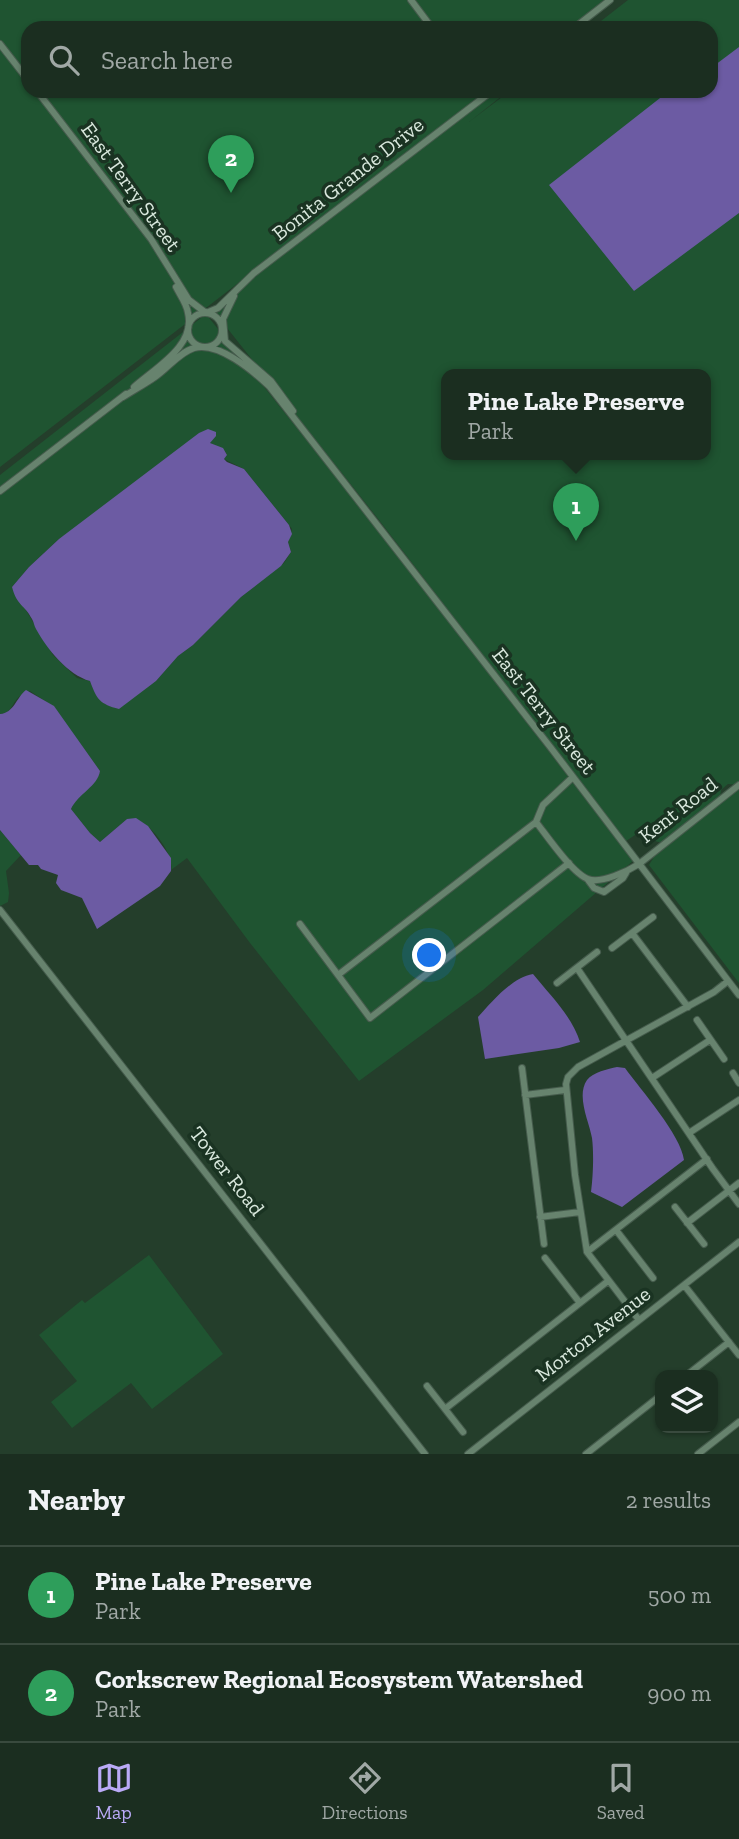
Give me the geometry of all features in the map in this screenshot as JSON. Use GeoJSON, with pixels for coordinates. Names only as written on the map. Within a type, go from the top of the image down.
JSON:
{"type":"FeatureCollection","features":[{"type":"Feature","properties":{"kind":"street"},"geometry":{"type":"LineString","coordinates":[[411,0],[427,21]]}},
{"type":"Feature","properties":{"kind":"street"},"geometry":{"type":"LineString","coordinates":[[583,21],[610,0]]}},
{"type":"Feature","properties":{"kind":"street"},"geometry":{"type":"LineString","coordinates":[[0,44],[21,71]]}},
{"type":"Feature","properties":{"kind":"street","name":"East Terry Street"},"geometry":{"type":"LineString","coordinates":[[42,98],[151,239],[189,300],[206,313]]}},
{"type":"Feature","properties":{"kind":"street","name":"Bonita Grande Drive"},"geometry":{"type":"LineString","coordinates":[[206,313],[218,308],[257,271],[480,98]]}},
{"type":"Feature","properties":{"kind":"street","name":"Bonita Grande Drive"},"geometry":{"type":"LineString","coordinates":[[222,329],[230,302],[257,271]]}},
{"type":"Feature","properties":{"kind":"street","name":"East Terry Street"},"geometry":{"type":"LineString","coordinates":[[170,272],[188,310],[190,324]]}},
{"type":"Feature","properties":{"kind":"street"},"geometry":{"type":"LineString","coordinates":[[0,491],[123,397],[174,353],[196,316],[206,313],[218,319],[222,329],[217,342],[191,348],[153,379],[123,397]]}},
{"type":"Feature","properties":{"kind":"street"},"geometry":{"type":"LineString","coordinates":[[190,324],[189,334],[192,340],[204,346]]}},
{"type":"Feature","properties":{"kind":"street","name":"East Terry Street"},"geometry":{"type":"LineString","coordinates":[[222,329],[228,346],[271,381],[319,451]]}},
{"type":"Feature","properties":{"kind":"street","name":"East Terry Street"},"geometry":{"type":"LineString","coordinates":[[204,346],[226,354],[258,376],[573,777],[739,995]]}},
{"type":"Feature","properties":{"kind":"street"},"geometry":{"type":"LineString","coordinates":[[338,975],[536,822],[543,805],[573,777]]}},
{"type":"Feature","properties":{"kind":"street","name":"Kent Road"},"geometry":{"type":"LineString","coordinates":[[596,889],[604,892],[739,785]]}},
{"type":"Feature","properties":{"kind":"street"},"geometry":{"type":"LineString","coordinates":[[536,822],[569,863],[596,889]]}},
{"type":"Feature","properties":{"kind":"street"},"geometry":{"type":"LineString","coordinates":[[300,923],[370,1018],[569,863]]}},
{"type":"Feature","properties":{"kind":"street"},"geometry":{"type":"LineString","coordinates":[[588,879],[602,881],[618,872],[626,873]]}},
{"type":"Feature","properties":{"kind":"street"},"geometry":{"type":"LineString","coordinates":[[596,889],[597,880]]}},
{"type":"Feature","properties":{"kind":"street","name":"Tower Road"},"geometry":{"type":"LineString","coordinates":[[0,910],[425,1454]]}},
{"type":"Feature","properties":{"kind":"street"},"geometry":{"type":"LineString","coordinates":[[612,948],[653,917]]}},
{"type":"Feature","properties":{"kind":"street"},"geometry":{"type":"LineString","coordinates":[[632,933],[688,1007]]}},
{"type":"Feature","properties":{"kind":"street"},"geometry":{"type":"LineString","coordinates":[[558,983],[597,952]]}},
{"type":"Feature","properties":{"kind":"street"},"geometry":{"type":"LineString","coordinates":[[578,968],[739,1204]]}},
{"type":"Feature","properties":{"kind":"street"},"geometry":{"type":"LineString","coordinates":[[639,1320],[587,1252],[565,1090],[568,1077],[578,1067],[688,1007],[728,981]]}},
{"type":"Feature","properties":{"kind":"street"},"geometry":{"type":"LineString","coordinates":[[697,1020],[724,1059]]}},
{"type":"Feature","properties":{"kind":"street"},"geometry":{"type":"LineString","coordinates":[[652,1078],[710,1040]]}},
{"type":"Feature","properties":{"kind":"street"},"geometry":{"type":"LineString","coordinates":[[522,1069],[544,1244]]}},
{"type":"Feature","properties":{"kind":"street"},"geometry":{"type":"LineString","coordinates":[[733,1073],[739,1083]]}},
{"type":"Feature","properties":{"kind":"street"},"geometry":{"type":"LineString","coordinates":[[525,1095],[565,1090]]}},
{"type":"Feature","properties":{"kind":"street"},"geometry":{"type":"LineString","coordinates":[[689,1133],[739,1100]]}},
{"type":"Feature","properties":{"kind":"street"},"geometry":{"type":"LineString","coordinates":[[587,1252],[707,1159]]}},
{"type":"Feature","properties":{"kind":"street"},"geometry":{"type":"LineString","coordinates":[[687,1223],[739,1183]]}},
{"type":"Feature","properties":{"kind":"street"},"geometry":{"type":"LineString","coordinates":[[675,1207],[704,1244]]}},
{"type":"Feature","properties":{"kind":"street"},"geometry":{"type":"LineString","coordinates":[[540,1217],[580,1212]]}},
{"type":"Feature","properties":{"kind":"street"},"geometry":{"type":"LineString","coordinates":[[616,1230],[653,1278]]}},
{"type":"Feature","properties":{"kind":"street","name":"Morton Avenue"},"geometry":{"type":"LineString","coordinates":[[468,1454],[739,1242]]}},
{"type":"Feature","properties":{"kind":"street"},"geometry":{"type":"LineString","coordinates":[[545,1258],[580,1303]]}},
{"type":"Feature","properties":{"kind":"street"},"geometry":{"type":"LineString","coordinates":[[445,1409],[608,1281]]}},
{"type":"Feature","properties":{"kind":"street"},"geometry":{"type":"LineString","coordinates":[[684,1285],[739,1355]]}},
{"type":"Feature","properties":{"kind":"street"},"geometry":{"type":"LineString","coordinates":[[693,1370],[729,1342]]}},
{"type":"Feature","properties":{"kind":"street"},"geometry":{"type":"LineString","coordinates":[[426,1386],[463,1433]]}},
{"type":"Feature","properties":{"kind":"street"},"geometry":{"type":"LineString","coordinates":[[586,1454],[655,1400]]}},
{"type":"Feature","properties":{"kind":"street"},"geometry":{"type":"LineString","coordinates":[[698,1454],[739,1422]]}},
{"type":"Feature","properties":{"kind":"green space"},"geometry":{"type":"Polygon","coordinates":[[[0,0],[605,0],[578,21],[21,21],[21,98],[478,98],[0,467],[0,0]]]}},
{"type":"Feature","properties":{"kind":"green space"},"geometry":{"type":"Polygon","coordinates":[[[628,0],[739,0],[739,785],[728,784],[721,790],[720,797],[662,843],[655,841],[649,845],[643,837],[635,835],[626,841],[379,520],[212,309],[488,98],[499,98],[469,122],[501,98],[718,98],[718,21],[601,21],[628,0]]]}},
{"type":"Feature","properties":{"kind":"green space"},"geometry":{"type":"Polygon","coordinates":[[[206,314],[383,536],[633,861],[483,990],[359,1081],[187,858],[171,870],[170,858],[163,844],[148,827],[137,821],[127,819],[100,842],[90,833],[71,809],[100,771],[54,707],[30,691],[20,696],[10,710],[0,714],[0,475],[206,314]],[[212,439],[59,539],[12,587],[53,655],[77,678],[90,681],[96,695],[110,706],[116,707],[156,681],[178,656],[193,645],[241,597],[284,563],[291,552],[288,542],[292,529],[244,469],[224,459],[227,455],[225,451],[210,443],[212,439]]]}},
{"type":"Feature","properties":{"kind":"green space"},"geometry":{"type":"Polygon","coordinates":[[[739,788],[739,983],[649,865],[654,857],[739,788]]]}},
{"type":"Feature","properties":{"kind":"green space"},"geometry":{"type":"Polygon","coordinates":[[[0,830],[21,855],[6,871],[8,902],[0,906],[0,830]]]}},
{"type":"Feature","properties":{"kind":"green space"},"geometry":{"type":"Polygon","coordinates":[[[149,1255],[223,1354],[152,1409],[131,1383],[72,1428],[51,1402],[77,1381],[39,1335],[82,1300],[85,1303],[149,1255]]]}},
{"type":"Feature","properties":{"kind":"shaded area"},"geometry":{"type":"Polygon","coordinates":[[[739,47],[739,213],[634,291],[549,185],[660,98],[718,98],[718,63],[739,47]]]}},
{"type":"Feature","properties":{"kind":"shaded area"},"geometry":{"type":"Polygon","coordinates":[[[208,429],[216,432],[210,443],[223,448],[227,462],[244,469],[289,525],[292,534],[288,542],[291,552],[281,566],[241,597],[193,645],[178,656],[156,681],[119,709],[103,703],[90,681],[74,673],[52,653],[35,628],[33,620],[16,598],[12,587],[59,539],[199,433],[208,429]]]}},
{"type":"Feature","properties":{"kind":"shaded area"},"geometry":{"type":"Polygon","coordinates":[[[26,690],[54,706],[100,771],[96,781],[71,809],[90,833],[100,842],[127,819],[136,818],[148,826],[171,858],[171,871],[160,886],[97,929],[82,898],[61,890],[56,883],[58,875],[41,869],[38,865],[29,865],[0,830],[0,714],[12,708],[26,690]]]}},
{"type":"Feature","properties":{"kind":"shaded area"},"geometry":{"type":"Polygon","coordinates":[[[533,974],[566,1014],[580,1042],[559,1048],[485,1059],[478,1017],[510,985],[533,974]]]}},
{"type":"Feature","properties":{"kind":"shaded area"},"geometry":{"type":"Polygon","coordinates":[[[617,1067],[625,1068],[659,1113],[676,1138],[684,1160],[622,1207],[591,1192],[593,1144],[583,1101],[584,1086],[590,1077],[617,1067]]]}},
{"type":"Feature","properties":{"kind":"place","name":"Corkscrew Regional Ecosystem Watershed"},"geometry":{"type":"Point","coordinates":[231,193]}},
{"type":"Feature","properties":{"kind":"place","name":"Pine Lake Preserve"},"geometry":{"type":"Point","coordinates":[576,541]}}]}
